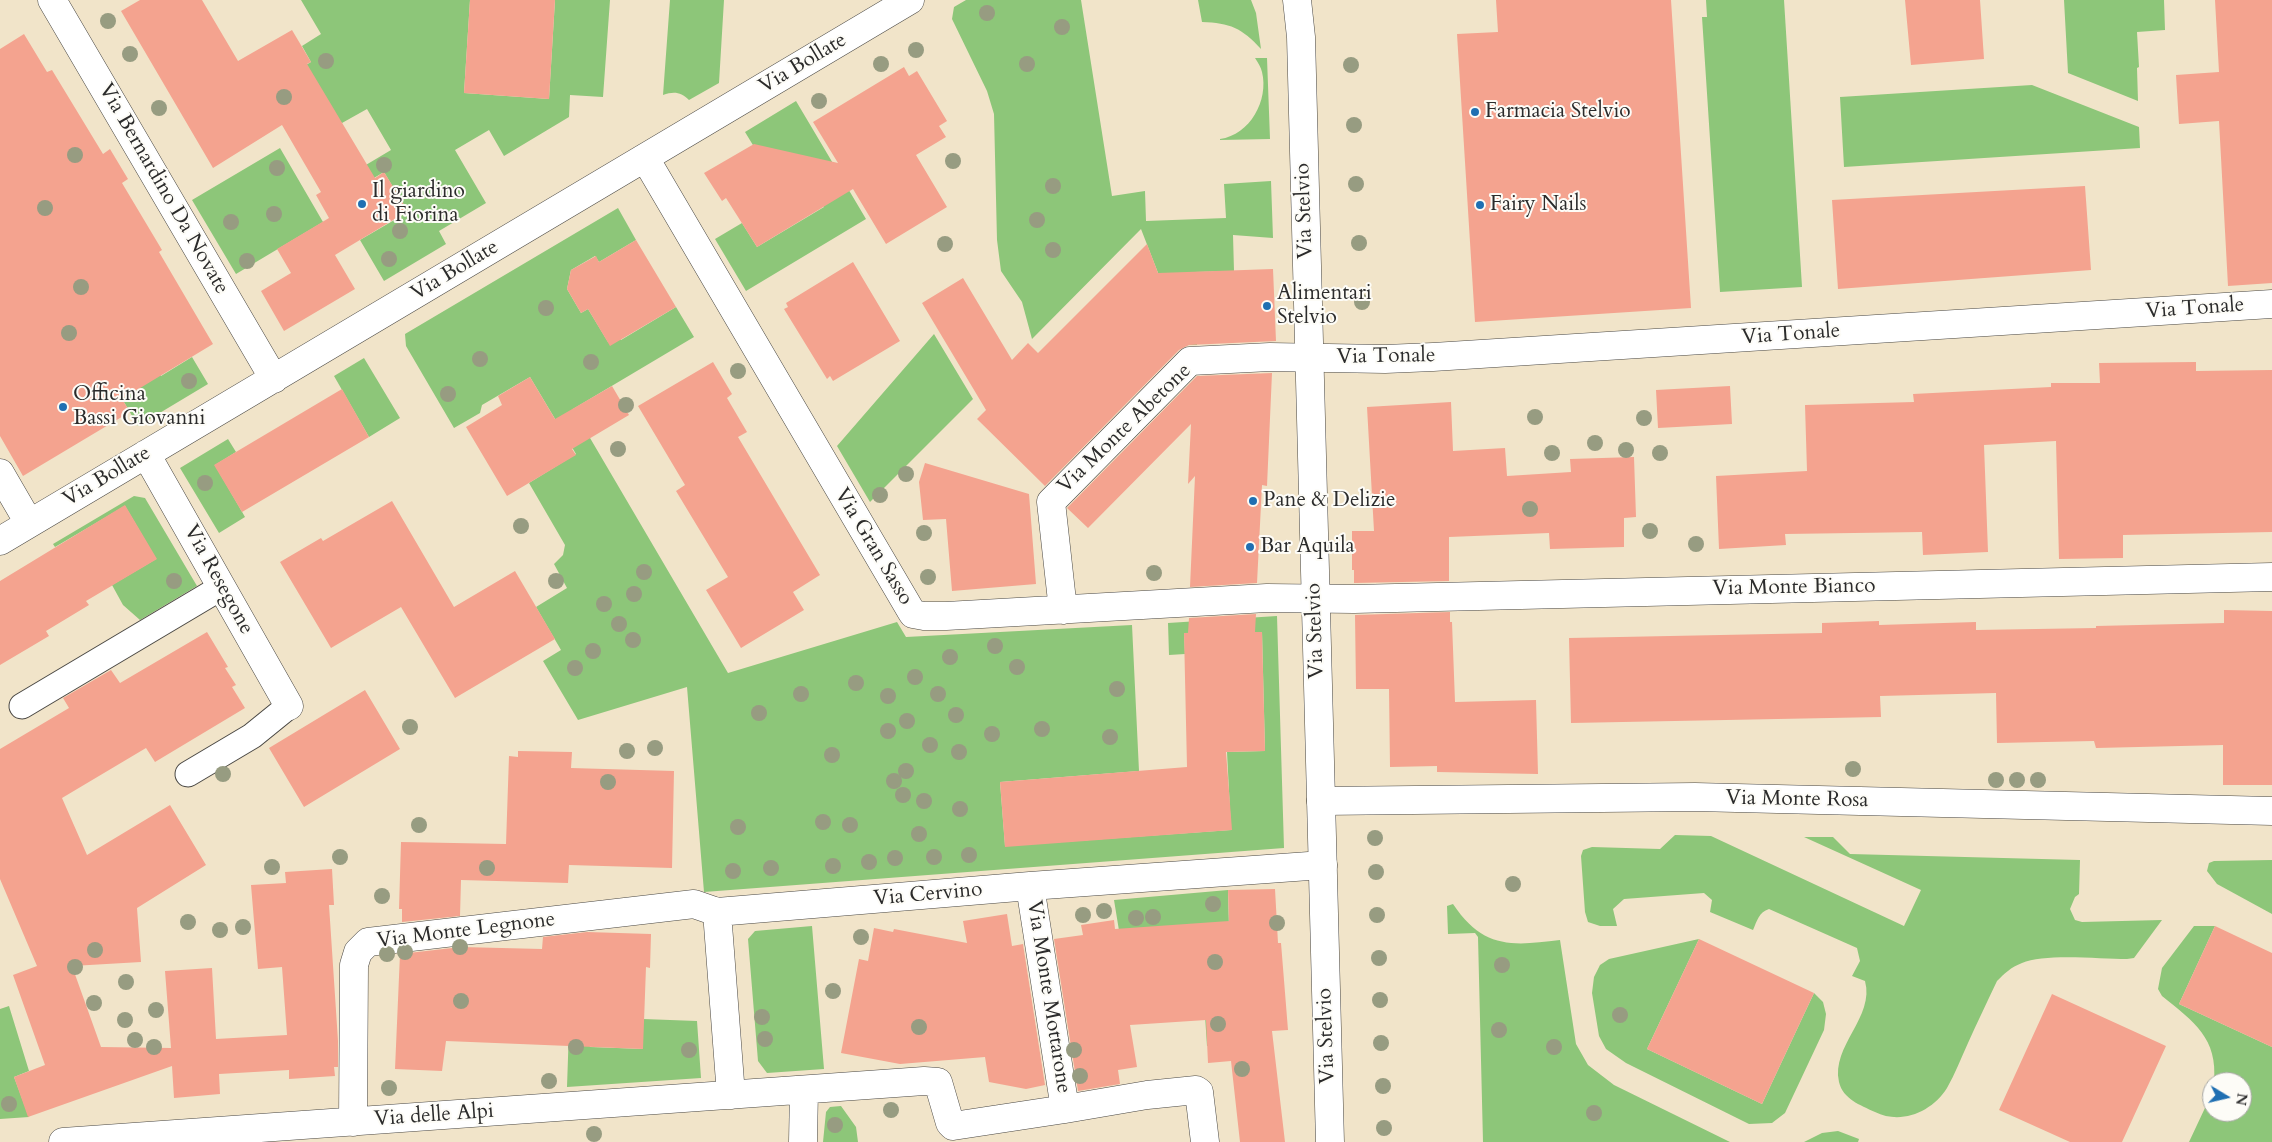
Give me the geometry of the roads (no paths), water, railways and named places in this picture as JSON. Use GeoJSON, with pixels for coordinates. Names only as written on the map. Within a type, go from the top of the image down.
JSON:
{"type":"FeatureCollection","features":[{"type":"Feature","properties":{"kind":"street","name":"Via Bernardino Da Novate"},"geometry":{"type":"LineString","coordinates":[[52,0],[274,379]]}},
{"type":"Feature","properties":{"kind":"street","name":"Via Bollate"},"geometry":{"type":"LineString","coordinates":[[0,541],[910,0]]}},
{"type":"Feature","properties":{"kind":"street","name":"Via Stelvio"},"geometry":{"type":"LineString","coordinates":[[1297,0],[1301,37],[1330,1142]]}},
{"type":"Feature","properties":{"kind":"street","name":"Via Gran Sasso"},"geometry":{"type":"LineString","coordinates":[[645,158],[913,614],[946,616],[1267,598],[1316,599]]}},
{"type":"Feature","properties":{"kind":"street","name":"Via Tonale"},"geometry":{"type":"LineString","coordinates":[[1309,358],[1385,359],[1433,357],[2272,304]]}},
{"type":"Feature","properties":{"kind":"street","name":"Via Monte Abetone"},"geometry":{"type":"LineString","coordinates":[[1063,610],[1051,507],[1051,502],[1055,496],[1190,361],[1270,357],[1309,358]]}},
{"type":"Feature","properties":{"kind":"street","name":"Via Resegone"},"geometry":{"type":"LineString","coordinates":[[146,454],[289,706]]}},
{"type":"Feature","properties":{"kind":"street"},"geometry":{"type":"LineString","coordinates":[[0,473],[30,523]]}},
{"type":"Feature","properties":{"kind":"street","name":"Via Monte Bianco"},"geometry":{"type":"LineString","coordinates":[[1316,599],[2272,577]]}},
{"type":"Feature","properties":{"kind":"street","name":"Via Monte Rosa"},"geometry":{"type":"LineString","coordinates":[[1321,801],[1695,798],[2272,811]]}},
{"type":"Feature","properties":{"kind":"street","name":"Via Cervino"},"geometry":{"type":"LineString","coordinates":[[717,912],[1030,886],[1323,865]]}},
{"type":"Feature","properties":{"kind":"street","name":"Via Monte Mottarone"},"geometry":{"type":"LineString","coordinates":[[1030,886],[1065,1109]]}},
{"type":"Feature","properties":{"kind":"street","name":"Via Monte Legnone"},"geometry":{"type":"LineString","coordinates":[[353,1122],[354,965],[358,952],[364,944],[374,940],[694,904],[717,912]]}},
{"type":"Feature","properties":{"kind":"street"},"geometry":{"type":"LineString","coordinates":[[717,912],[731,1095]]}},
{"type":"Feature","properties":{"kind":"street","name":"Via Monte Mottarone"},"geometry":{"type":"LineString","coordinates":[[804,1090],[934,1081],[939,1085],[950,1123],[953,1126],[1147,1095],[1196,1090],[1198,1092],[1205,1142]]}},
{"type":"Feature","properties":{"kind":"street"},"geometry":{"type":"LineString","coordinates":[[803,1142],[804,1090]]}},
{"type":"Feature","properties":{"kind":"street","name":"Via delle Alpi"},"geometry":{"type":"LineString","coordinates":[[62,1142],[804,1090]]}},
{"type":"Feature","properties":{"kind":"lane"},"geometry":{"type":"LineString","coordinates":[[22,706],[222,587]]}},
{"type":"Feature","properties":{"kind":"lane"},"geometry":{"type":"LineString","coordinates":[[188,774],[252,736],[289,706]]}},
{"type":"Feature","properties":{"kind":"place","name":"Farmacia Stelvio"},"geometry":{"type":"Point","coordinates":[1475,112]}},
{"type":"Feature","properties":{"kind":"place","name":"Il giardino di Fiorina"},"geometry":{"type":"Point","coordinates":[362,204]}},
{"type":"Feature","properties":{"kind":"place","name":"Fairy Nails"},"geometry":{"type":"Point","coordinates":[1480,205]}},
{"type":"Feature","properties":{"kind":"place","name":"Alimentari Stelvio"},"geometry":{"type":"Point","coordinates":[1267,306]}},
{"type":"Feature","properties":{"kind":"place","name":"Officina Bassi Giovanni"},"geometry":{"type":"Point","coordinates":[63,407]}},
{"type":"Feature","properties":{"kind":"place","name":"Pane & Delizie"},"geometry":{"type":"Point","coordinates":[1253,501]}},
{"type":"Feature","properties":{"kind":"place","name":"Bar Aquila"},"geometry":{"type":"Point","coordinates":[1250,547]}}]}
